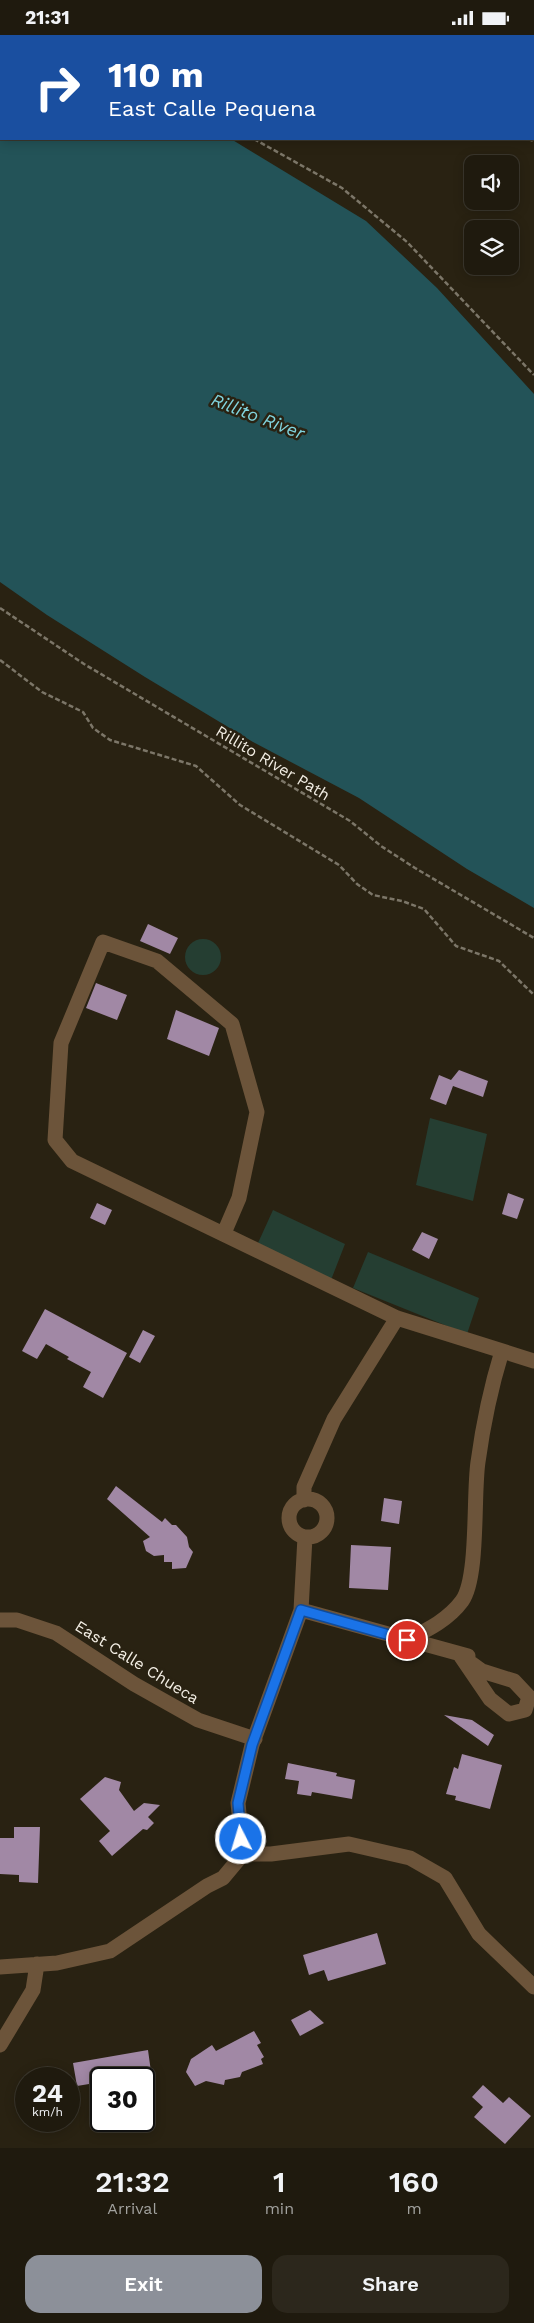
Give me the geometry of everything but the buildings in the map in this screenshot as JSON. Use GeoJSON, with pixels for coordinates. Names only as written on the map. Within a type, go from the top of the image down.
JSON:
{"type":"FeatureCollection","features":[{"type":"Feature","properties":{"kind":"street"},"geometry":{"type":"LineString","coordinates":[[224,1233],[239,1198],[257,1112],[232,1024],[157,961],[103,942],[61,1043],[55,1140],[72,1161],[397,1317],[534,1361]]}},
{"type":"Feature","properties":{"kind":"street"},"geometry":{"type":"LineString","coordinates":[[304,1500],[304,1487],[334,1419],[397,1317]]}},
{"type":"Feature","properties":{"kind":"street"},"geometry":{"type":"LineString","coordinates":[[407,1640],[439,1623],[463,1600],[473,1571],[478,1464],[502,1351]]}},
{"type":"Feature","properties":{"kind":"street"},"geometry":{"type":"LineString","coordinates":[[304,1500],[310,1500],[325,1509],[327,1521],[322,1532],[311,1537],[305,1537],[294,1531],[289,1518],[294,1506],[304,1500]]}},
{"type":"Feature","properties":{"kind":"street"},"geometry":{"type":"LineString","coordinates":[[0,1967],[57,1963],[110,1951],[206,1886],[223,1878],[243,1854],[238,1803],[255,1739],[301,1610],[305,1537]]}},
{"type":"Feature","properties":{"kind":"street"},"geometry":{"type":"LineString","coordinates":[[301,1610],[482,1660]]}},
{"type":"Feature","properties":{"kind":"street","name":"East Calle Chueca"},"geometry":{"type":"LineString","coordinates":[[0,1620],[17,1620],[56,1633],[134,1684],[198,1720],[255,1739]]}},
{"type":"Feature","properties":{"kind":"street"},"geometry":{"type":"LineString","coordinates":[[460,1655],[482,1671],[514,1681],[529,1697],[525,1710],[510,1714],[490,1699],[460,1655]]}},
{"type":"Feature","properties":{"kind":"street"},"geometry":{"type":"LineString","coordinates":[[243,1854],[271,1854],[349,1844],[410,1858],[445,1878],[479,1934],[534,1987]]}},
{"type":"Feature","properties":{"kind":"street"},"geometry":{"type":"LineString","coordinates":[[0,2045],[34,1990],[37,1964]]}},
{"type":"Feature","properties":{"kind":"path"},"geometry":{"type":"LineString","coordinates":[[256,140],[342,188],[392,230],[406,242],[534,375]]}},
{"type":"Feature","properties":{"kind":"path","name":"Rillito River Path"},"geometry":{"type":"LineString","coordinates":[[0,608],[84,664],[350,821],[381,846],[415,868],[534,938]]}},
{"type":"Feature","properties":{"kind":"path"},"geometry":{"type":"LineString","coordinates":[[0,660],[42,692],[83,712],[93,728],[110,740],[196,766],[240,805],[339,865],[357,884],[373,895],[402,901],[424,909],[456,946],[499,961],[534,995]]}},
{"type":"Feature","properties":{"kind":"green space"},"geometry":{"type":"Polygon","coordinates":[[[203,939],[210,940],[216,944],[220,950],[220,964],[216,970],[210,974],[203,975],[196,974],[190,970],[186,964],[185,957],[186,950],[190,944],[196,940],[203,939]]]}},
{"type":"Feature","properties":{"kind":"green space"},"geometry":{"type":"Polygon","coordinates":[[[430,1118],[487,1134],[473,1201],[416,1185],[430,1118]]]}},
{"type":"Feature","properties":{"kind":"green space"},"geometry":{"type":"Polygon","coordinates":[[[273,1210],[345,1244],[331,1280],[258,1243],[273,1210]]]}},
{"type":"Feature","properties":{"kind":"green space"},"geometry":{"type":"Polygon","coordinates":[[[368,1252],[479,1298],[467,1334],[353,1288],[368,1252]]]}},
{"type":"Feature","properties":{"kind":"water","name":"Rillito River"},"geometry":{"type":"Polygon","coordinates":[[[0,140],[233,140],[366,221],[437,288],[534,394],[534,908],[467,869],[359,798],[253,742],[145,677],[47,615],[0,582],[0,140]]]}},
{"type":"Feature","properties":{"kind":"route"},"geometry":{"type":"LineString","coordinates":[[241,1839],[238,1803],[252,1745],[301,1610],[407,1640]]}}]}
